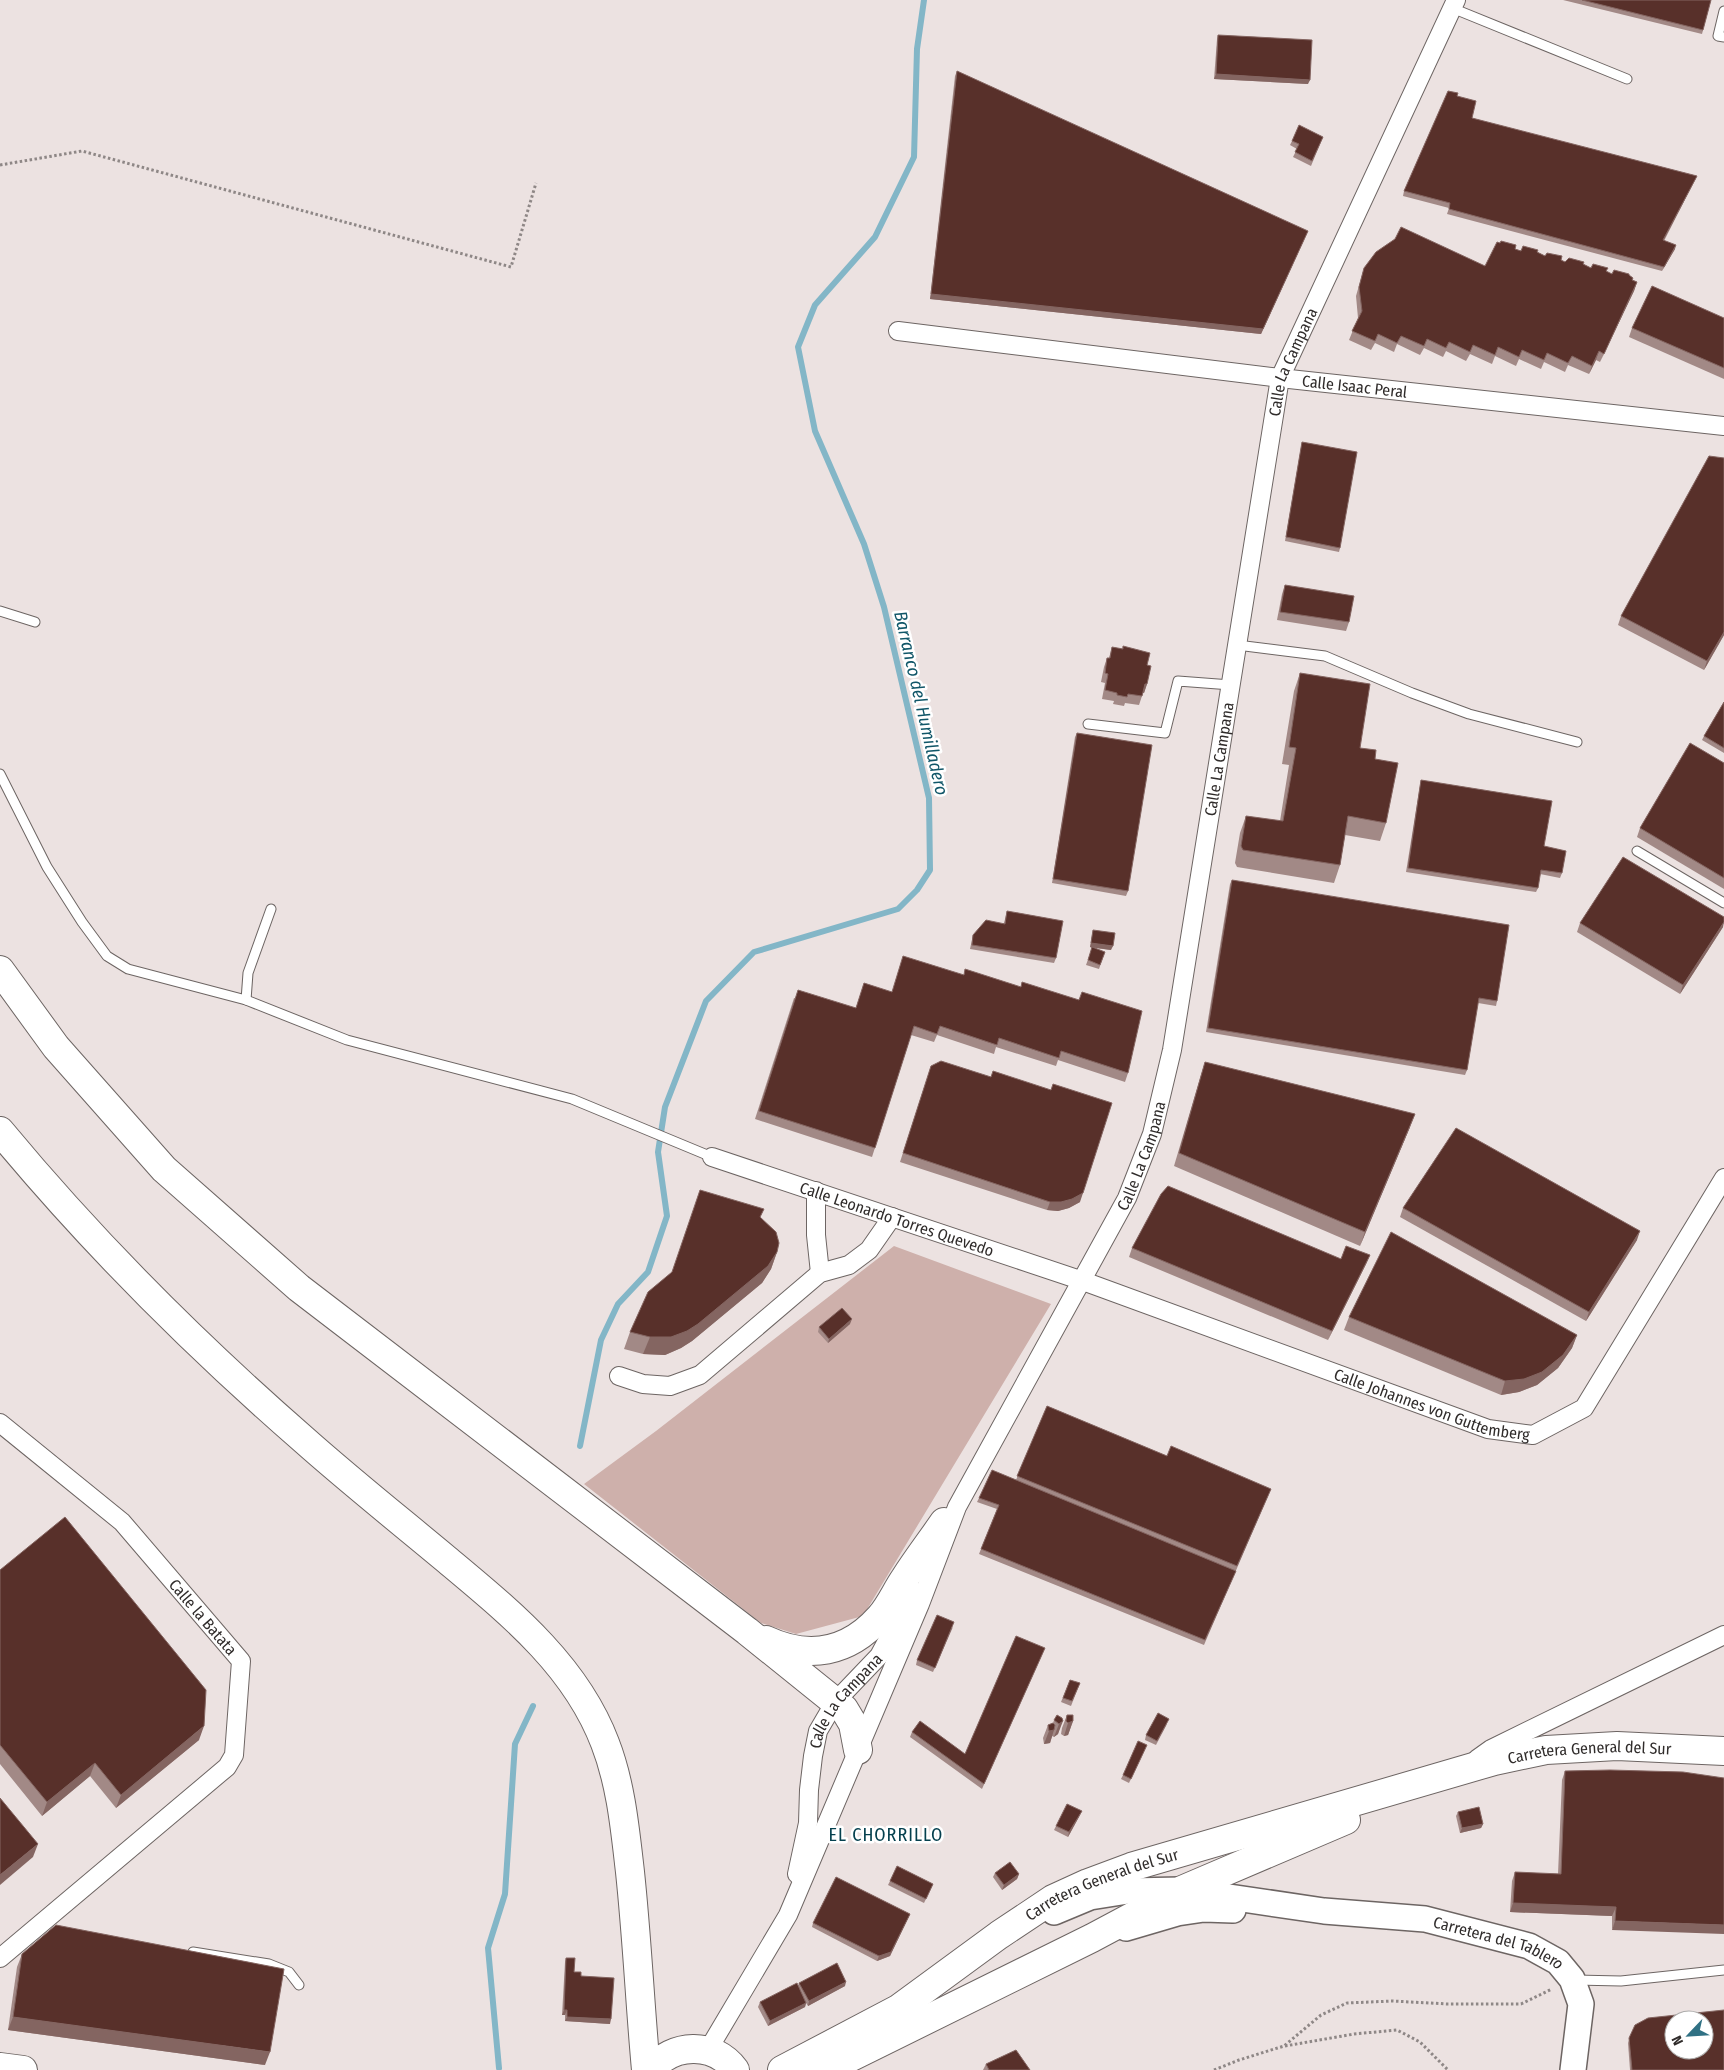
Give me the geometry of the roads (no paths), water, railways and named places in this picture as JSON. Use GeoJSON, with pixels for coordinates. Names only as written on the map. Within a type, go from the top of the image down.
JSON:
{"type":"FeatureCollection","features":[{"type":"Feature","properties":{"kind":"main road"},"geometry":{"type":"LineString","coordinates":[[0,970],[56,1047],[164,1169],[299,1288],[747,1631],[844,1709],[853,1724],[858,1750]]}},
{"type":"Feature","properties":{"kind":"main road"},"geometry":{"type":"LineString","coordinates":[[0,1131],[43,1183],[114,1259],[207,1353],[305,1442],[500,1604],[564,1670],[588,1706],[605,1741],[624,1814],[646,2070]]}},
{"type":"Feature","properties":{"kind":"main road"},"geometry":{"type":"LineString","coordinates":[[747,1631],[786,1649],[817,1652],[842,1645],[866,1632],[881,1615],[951,1514]]}},
{"type":"Feature","properties":{"kind":"main road","name":"Carretera General del Sur"},"geometry":{"type":"LineString","coordinates":[[782,2070],[898,2009],[999,1935],[1053,1899],[1131,1866],[1494,1761],[1546,1750],[1617,1746],[1724,1752]]}},
{"type":"Feature","properties":{"kind":"main road","name":"Carretera General del Sur"},"geometry":{"type":"LineString","coordinates":[[825,2070],[1092,1938],[1182,1890],[1457,1772]]}},
{"type":"Feature","properties":{"kind":"main road"},"geometry":{"type":"LineString","coordinates":[[1249,1862],[1247,1881],[1260,1901]]}},
{"type":"Feature","properties":{"kind":"main road","name":"Carretera del Tablero"},"geometry":{"type":"LineString","coordinates":[[999,1935],[1090,1898],[1128,1891],[1182,1890],[1324,1911],[1425,1920],[1529,1946],[1558,1962],[1572,1980],[1581,2004],[1573,2070]]}},
{"type":"Feature","properties":{"kind":"main road","name":"Carretera del Tablero"},"geometry":{"type":"LineString","coordinates":[[1092,1938],[1177,1913],[1204,1909],[1324,1911]]}},
{"type":"Feature","properties":{"kind":"main road"},"geometry":{"type":"LineString","coordinates":[[651,2070],[658,2061],[674,2051],[692,2048],[708,2050],[729,2062],[735,2070]]}},
{"type":"Feature","properties":{"kind":"main road"},"geometry":{"type":"LineString","coordinates":[[0,2067],[22,2070]]}},
{"type":"Feature","properties":{"kind":"street","name":"Calle La Campana"},"geometry":{"type":"LineString","coordinates":[[788,1916],[808,1823],[809,1790],[818,1731],[835,1702],[879,1656],[910,1600],[951,1514],[1083,1281],[1127,1198],[1152,1134],[1172,1050],[1280,378],[1454,4]]}},
{"type":"Feature","properties":{"kind":"street","name":"Calle Isaac Peral"},"geometry":{"type":"LineString","coordinates":[[898,331],[1280,378],[1724,426]]}},
{"type":"Feature","properties":{"kind":"street","name":"Calle Leonardo Torres Quevedo"},"geometry":{"type":"LineString","coordinates":[[712,1156],[1083,1281]]}},
{"type":"Feature","properties":{"kind":"street","name":"Calle Johannes von Guttemberg"},"geometry":{"type":"LineString","coordinates":[[1083,1281],[1488,1429],[1533,1435],[1584,1408],[1724,1178]]}},
{"type":"Feature","properties":{"kind":"street"},"geometry":{"type":"LineString","coordinates":[[816,1191],[816,1235],[820,1273]]}},
{"type":"Feature","properties":{"kind":"street"},"geometry":{"type":"LineString","coordinates":[[619,1376],[643,1384],[670,1386],[700,1375],[820,1273],[849,1265],[869,1250],[892,1216]]}},
{"type":"Feature","properties":{"kind":"street","name":"Calle la Batata"},"geometry":{"type":"LineString","coordinates":[[0,1423],[122,1522],[241,1661],[234,1755],[227,1767],[132,1846],[48,1924],[0,1958]]}},
{"type":"Feature","properties":{"kind":"street","name":"Calle La Campana"},"geometry":{"type":"LineString","coordinates":[[708,2050],[788,1916],[920,1604],[951,1514]]}},
{"type":"Feature","properties":{"kind":"street"},"geometry":{"type":"LineString","coordinates":[[1457,1772],[1491,1749],[1724,1635]]}},
{"type":"Feature","properties":{"kind":"lane"},"geometry":{"type":"LineString","coordinates":[[1454,4],[1627,79]]}},
{"type":"Feature","properties":{"kind":"lane"},"geometry":{"type":"LineString","coordinates":[[1724,11],[1718,36],[1724,37]]}},
{"type":"Feature","properties":{"kind":"lane"},"geometry":{"type":"LineString","coordinates":[[0,611],[35,622]]}},
{"type":"Feature","properties":{"kind":"lane"},"geometry":{"type":"LineString","coordinates":[[1237,645],[1325,656],[1412,693],[1469,714],[1577,742]]}},
{"type":"Feature","properties":{"kind":"lane"},"geometry":{"type":"LineString","coordinates":[[1088,724],[1165,733],[1178,681],[1230,685]]}},
{"type":"Feature","properties":{"kind":"lane"},"geometry":{"type":"LineString","coordinates":[[0,774],[47,867],[82,922],[108,956],[128,969],[246,1000],[347,1040],[572,1099],[712,1156]]}},
{"type":"Feature","properties":{"kind":"lane"},"geometry":{"type":"LineString","coordinates":[[1637,851],[1724,904]]}},
{"type":"Feature","properties":{"kind":"lane"},"geometry":{"type":"LineString","coordinates":[[246,1000],[248,973],[271,909]]}},
{"type":"Feature","properties":{"kind":"lane"},"geometry":{"type":"LineString","coordinates":[[184,1950],[269,1964],[289,1972],[299,1985]]}},
{"type":"Feature","properties":{"kind":"lane"},"geometry":{"type":"LineString","coordinates":[[1572,1980],[1621,1981],[1724,1970]]}},
{"type":"Feature","properties":{"kind":"waterway","name":"Barranco del Humilladero"},"geometry":{"type":"LineString","coordinates":[[580,1446],[601,1340],[618,1304],[648,1272],[667,1216],[658,1152],[665,1107],[706,1001],[754,952],[898,909],[917,890],[930,870],[929,798],[884,607],[864,544],[815,431],[798,347],[815,305],[875,237],[914,157],[917,49],[924,0]]}},
{"type":"Feature","properties":{"kind":"waterway","name":"Barranco del Humilladero"},"geometry":{"type":"LineString","coordinates":[[499,2068],[488,1948],[505,1894],[515,1744],[533,1706]]}},
{"type":"Feature","properties":{"kind":"district","name":"EL CHORRILLO"},"geometry":{"type":"Point","coordinates":[886,1835]}}]}
